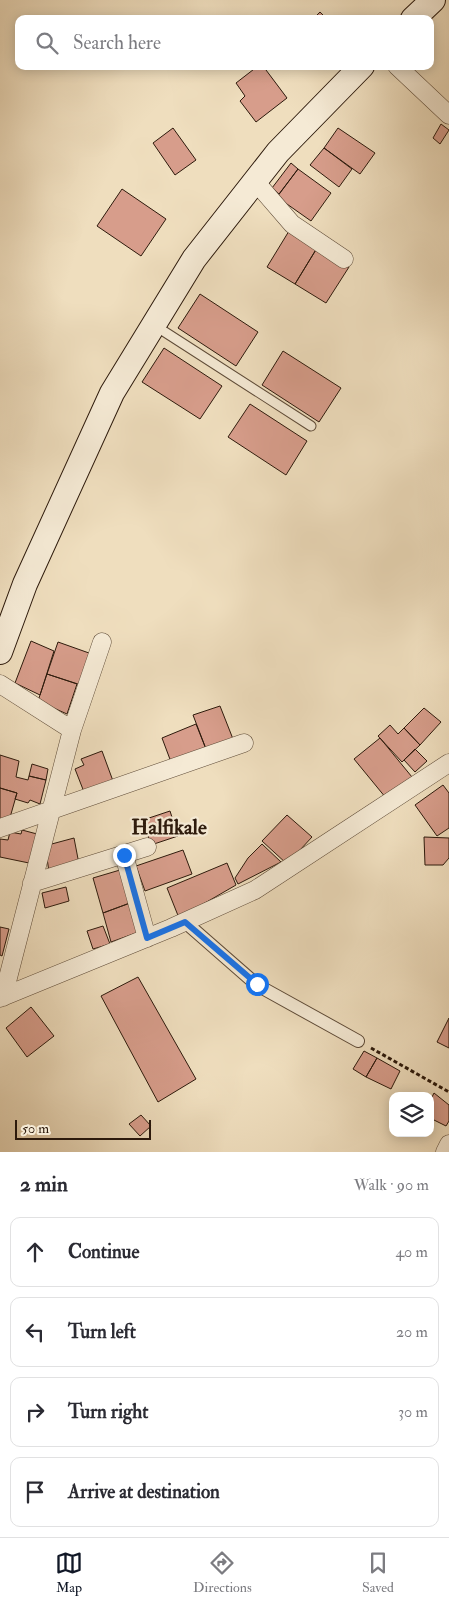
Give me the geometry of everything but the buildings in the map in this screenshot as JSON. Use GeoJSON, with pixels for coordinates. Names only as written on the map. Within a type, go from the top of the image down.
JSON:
{"type":"FeatureCollection","features":[{"type":"Feature","properties":{"kind":"main road"},"geometry":{"type":"LineString","coordinates":[[417,15],[433,0]]}},
{"type":"Feature","properties":{"kind":"main road"},"geometry":{"type":"LineString","coordinates":[[0,652],[25,584],[112,393],[194,259],[278,152],[358,70]]}},
{"type":"Feature","properties":{"kind":"street"},"geometry":{"type":"LineString","coordinates":[[401,70],[449,115]]}},
{"type":"Feature","properties":{"kind":"street"},"geometry":{"type":"LineString","coordinates":[[255,181],[292,224],[344,259]]}},
{"type":"Feature","properties":{"kind":"street"},"geometry":{"type":"LineString","coordinates":[[1,998],[72,730],[102,642]]}},
{"type":"Feature","properties":{"kind":"street"},"geometry":{"type":"LineString","coordinates":[[0,684],[72,730]]}},
{"type":"Feature","properties":{"kind":"street"},"geometry":{"type":"LineString","coordinates":[[0,828],[244,743]]}},
{"type":"Feature","properties":{"kind":"street"},"geometry":{"type":"LineString","coordinates":[[1,998],[185,922],[255,890],[449,763]]}},
{"type":"Feature","properties":{"kind":"street"},"geometry":{"type":"LineString","coordinates":[[32,883],[147,847]]}},
{"type":"Feature","properties":{"kind":"street"},"geometry":{"type":"LineString","coordinates":[[124,855],[147,938]]}},
{"type":"Feature","properties":{"kind":"street"},"geometry":{"type":"LineString","coordinates":[[185,922],[257,984],[358,1041]]}},
{"type":"Feature","properties":{"kind":"street"},"geometry":{"type":"LineString","coordinates":[[446,1152],[449,1144]]}},
{"type":"Feature","properties":{"kind":"lane"},"geometry":{"type":"LineString","coordinates":[[154,325],[311,426]]}},
{"type":"Feature","properties":{"kind":"path"},"geometry":{"type":"LineString","coordinates":[[358,1041],[449,1092]]}},
{"type":"Feature","properties":{"kind":"district","name":"Halfikale"},"geometry":{"type":"Point","coordinates":[169,827]}},
{"type":"Feature","properties":{"kind":"route"},"geometry":{"type":"LineString","coordinates":[[124,855],[147,938],[185,922],[257,984]]}}]}
